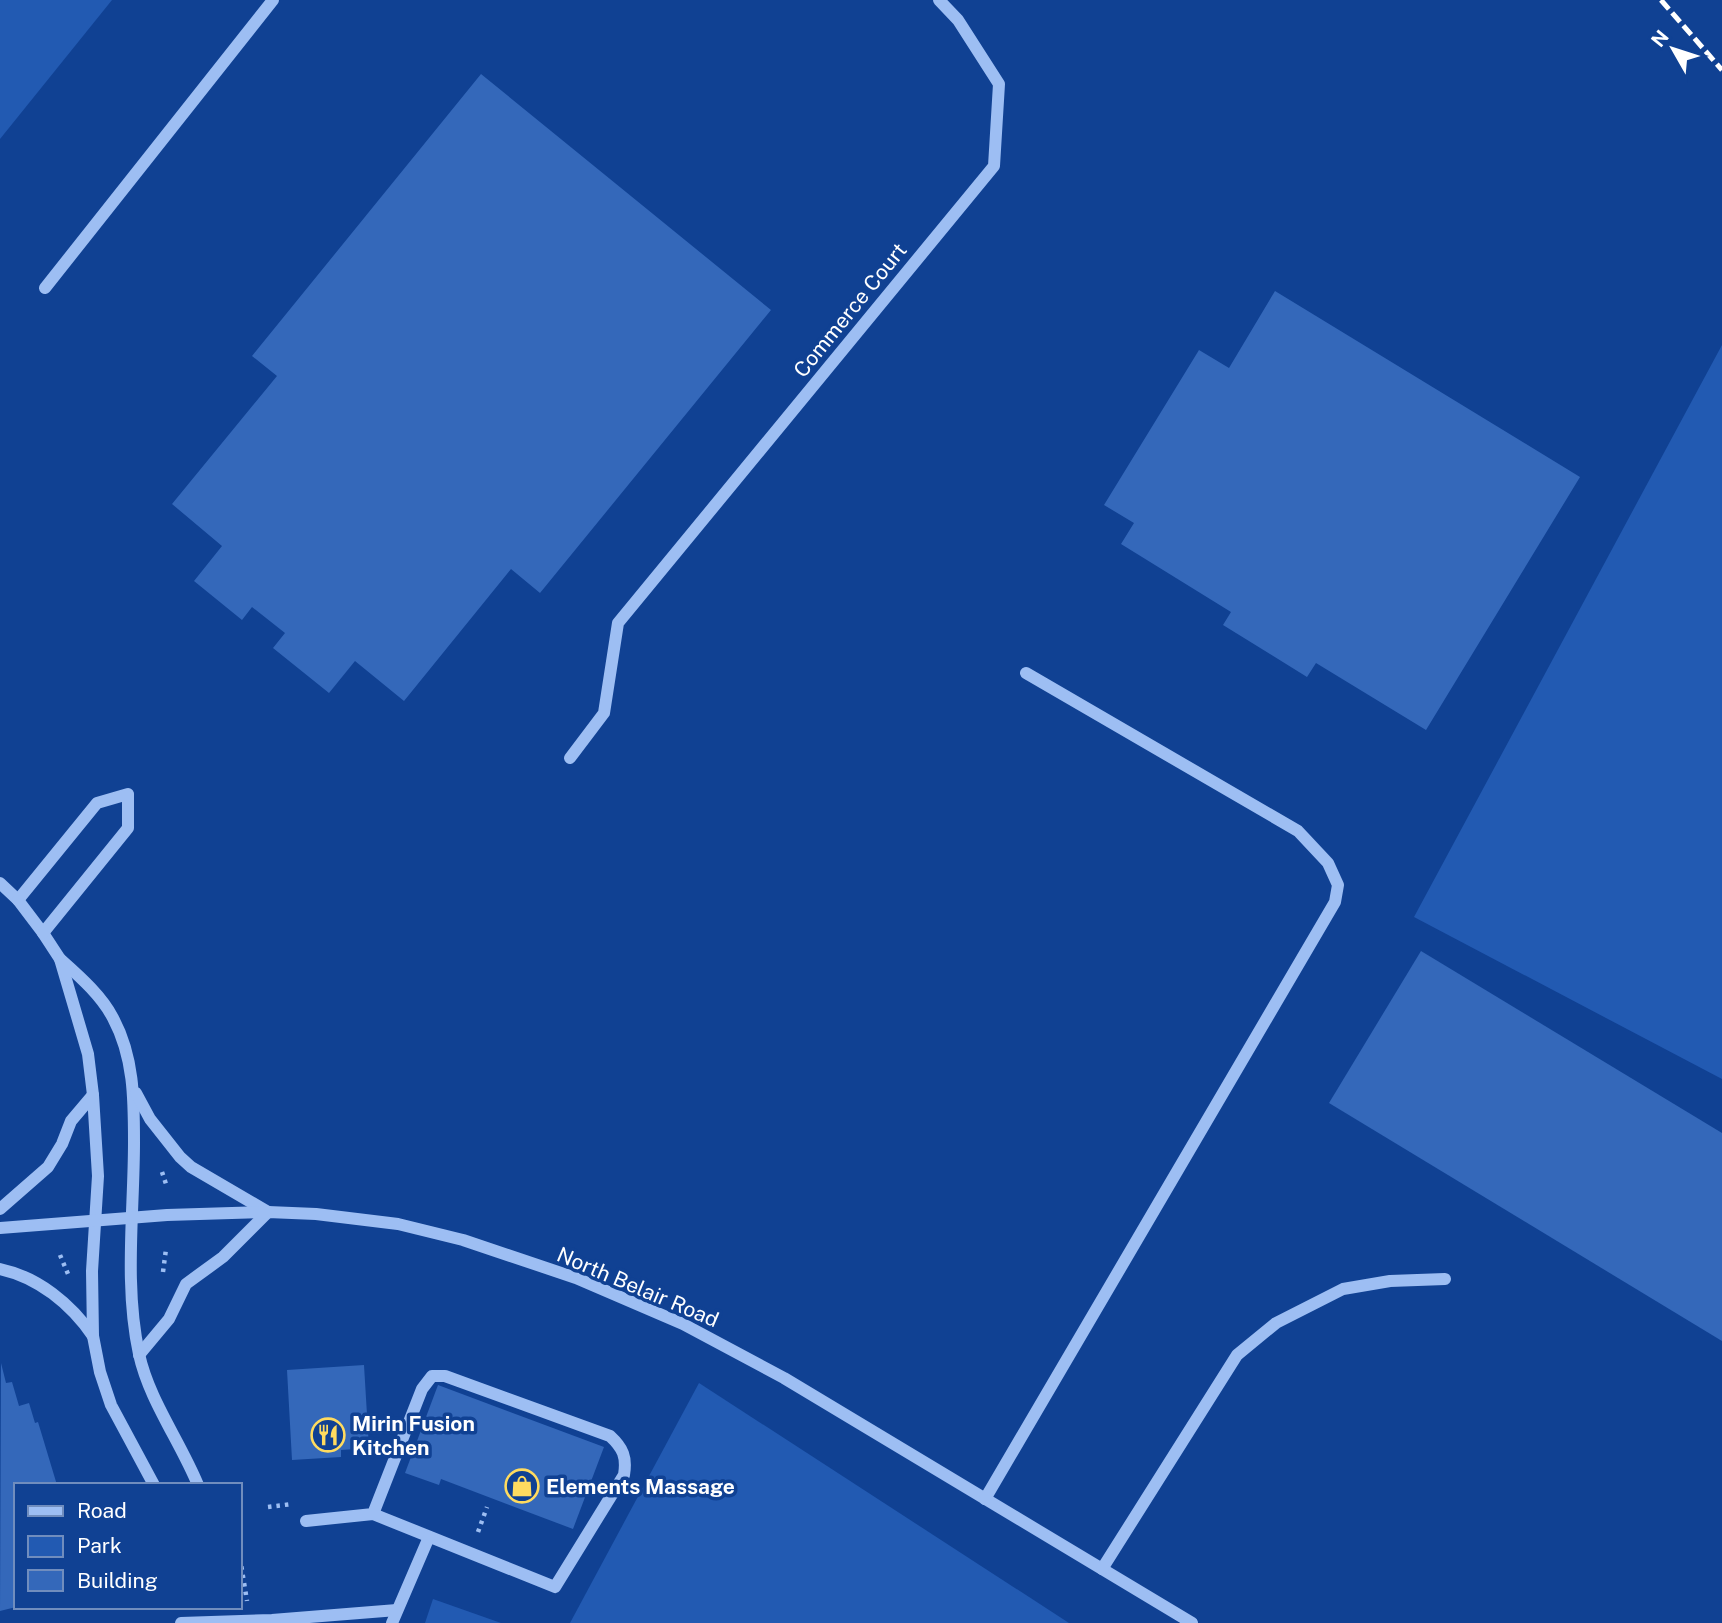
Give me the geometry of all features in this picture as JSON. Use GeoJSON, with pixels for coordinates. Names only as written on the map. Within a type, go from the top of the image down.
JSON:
{"type":"FeatureCollection","features":[{"type":"Feature","properties":{"kind":"street"},"geometry":{"type":"LineString","coordinates":[[45,288],[273,0]]}},
{"type":"Feature","properties":{"kind":"street","name":"Commerce Court"},"geometry":{"type":"LineString","coordinates":[[570,758],[604,713],[618,623],[994,166],[999,84],[958,20],[939,0]]}},
{"type":"Feature","properties":{"kind":"street"},"geometry":{"type":"LineString","coordinates":[[985,1499],[1335,902],[1338,885],[1328,863],[1298,831],[1026,673]]}},
{"type":"Feature","properties":{"kind":"street"},"geometry":{"type":"LineString","coordinates":[[18,900],[97,803],[128,794],[128,828],[43,933]]}},
{"type":"Feature","properties":{"kind":"street"},"geometry":{"type":"LineString","coordinates":[[0,883],[18,900],[60,958],[89,986],[113,1016],[126,1049],[134,1089],[131,1270],[139,1355],[148,1384],[197,1483]]}},
{"type":"Feature","properties":{"kind":"street"},"geometry":{"type":"LineString","coordinates":[[60,958],[88,1054],[93,1095],[98,1176],[93,1336],[100,1372],[111,1405],[153,1483]]}},
{"type":"Feature","properties":{"kind":"street"},"geometry":{"type":"LineString","coordinates":[[134,1089],[149,1119],[180,1157],[191,1167],[268,1212],[223,1257],[186,1284],[169,1319],[139,1355]]}},
{"type":"Feature","properties":{"kind":"street"},"geometry":{"type":"LineString","coordinates":[[0,1209],[48,1167],[62,1144],[71,1121],[93,1095]]}},
{"type":"Feature","properties":{"kind":"street","name":"North Belair Road"},"geometry":{"type":"LineString","coordinates":[[0,1228],[95,1220],[268,1212],[316,1214],[398,1224],[463,1240],[576,1278],[694,1329],[783,1378],[1192,1623]]}},
{"type":"Feature","properties":{"kind":"street"},"geometry":{"type":"LineString","coordinates":[[0,1269],[30,1278],[50,1291],[93,1336]]}},
{"type":"Feature","properties":{"kind":"street"},"geometry":{"type":"LineString","coordinates":[[1101,1569],[1237,1355],[1276,1323],[1343,1289],[1390,1281],[1445,1279]]}},
{"type":"Feature","properties":{"kind":"street"},"geometry":{"type":"LineString","coordinates":[[306,1521],[373,1514],[555,1587],[624,1475],[624,1452],[610,1436],[445,1376],[432,1377],[422,1389],[373,1514]]}},
{"type":"Feature","properties":{"kind":"street"},"geometry":{"type":"LineString","coordinates":[[392,1623],[429,1537]]}},
{"type":"Feature","properties":{"kind":"street"},"geometry":{"type":"LineString","coordinates":[[181,1623],[231,1617],[250,1620],[397,1609]]}},
{"type":"Feature","properties":{"kind":"path"},"geometry":{"type":"LineString","coordinates":[[162,1171],[167,1186]]}},
{"type":"Feature","properties":{"kind":"path"},"geometry":{"type":"LineString","coordinates":[[163,1272],[166,1250]]}},
{"type":"Feature","properties":{"kind":"path"},"geometry":{"type":"LineString","coordinates":[[60,1255],[68,1275]]}},
{"type":"Feature","properties":{"kind":"path"},"geometry":{"type":"LineString","coordinates":[[154,1269],[174,1274]]}},
{"type":"Feature","properties":{"kind":"path"},"geometry":{"type":"LineString","coordinates":[[268,1507],[299,1503]]}},
{"type":"Feature","properties":{"kind":"path"},"geometry":{"type":"LineString","coordinates":[[477,1535],[487,1507]]}},
{"type":"Feature","properties":{"kind":"path"},"geometry":{"type":"LineString","coordinates":[[242,1570],[250,1620]]}},
{"type":"Feature","properties":{"kind":"green space"},"geometry":{"type":"Polygon","coordinates":[[[0,0],[112,0],[0,139],[0,0]]]}},
{"type":"Feature","properties":{"kind":"green space"},"geometry":{"type":"Polygon","coordinates":[[[1722,345],[1722,1079],[1414,917],[1722,345]]]}},
{"type":"Feature","properties":{"kind":"green space"},"geometry":{"type":"Polygon","coordinates":[[[699,1383],[1069,1623],[570,1623],[699,1383]]]}},
{"type":"Feature","properties":{"kind":"green space"},"geometry":{"type":"Polygon","coordinates":[[[433,1599],[501,1623],[425,1623],[433,1599]]]}},
{"type":"Feature","properties":{"kind":"building"},"geometry":{"type":"Polygon","coordinates":[[[481,74],[771,310],[540,593],[511,569],[404,701],[355,661],[329,693],[273,648],[285,633],[252,607],[242,620],[194,581],[222,546],[172,504],[277,376],[252,356],[481,74]]]}},
{"type":"Feature","properties":{"kind":"building"},"geometry":{"type":"Polygon","coordinates":[[[1275,291],[1580,477],[1426,730],[1316,663],[1307,677],[1223,625],[1231,612],[1121,544],[1134,523],[1104,505],[1199,350],[1229,368],[1275,291]]]}},
{"type":"Feature","properties":{"kind":"building"},"geometry":{"type":"Polygon","coordinates":[[[1421,951],[1722,1133],[1722,1341],[1329,1103],[1421,951]]]}},
{"type":"Feature","properties":{"kind":"building"},"geometry":{"type":"Polygon","coordinates":[[[1,1363],[6,1383],[12,1382],[19,1406],[29,1403],[35,1423],[38,1422],[56,1483],[14,1483],[14,1608],[0,1611],[1,1363]]]}},
{"type":"Feature","properties":{"kind":"building"},"geometry":{"type":"Polygon","coordinates":[[[364,1365],[369,1448],[341,1450],[341,1457],[292,1460],[287,1370],[364,1365]]]}},
{"type":"Feature","properties":{"kind":"building"},"geometry":{"type":"Polygon","coordinates":[[[438,1385],[604,1447],[573,1529],[441,1479],[439,1485],[405,1473],[438,1385]]]}},
{"type":"Feature","properties":{"kind":"railway"},"geometry":{"type":"LineString","coordinates":[[1661,0],[1722,70]]}},
{"type":"Feature","properties":{"kind":"place","name":"Mirin Fusion Kitchen"},"geometry":{"type":"Point","coordinates":[328,1435]}},
{"type":"Feature","properties":{"kind":"place","name":"Elements Massage"},"geometry":{"type":"Point","coordinates":[522,1486]}}]}
